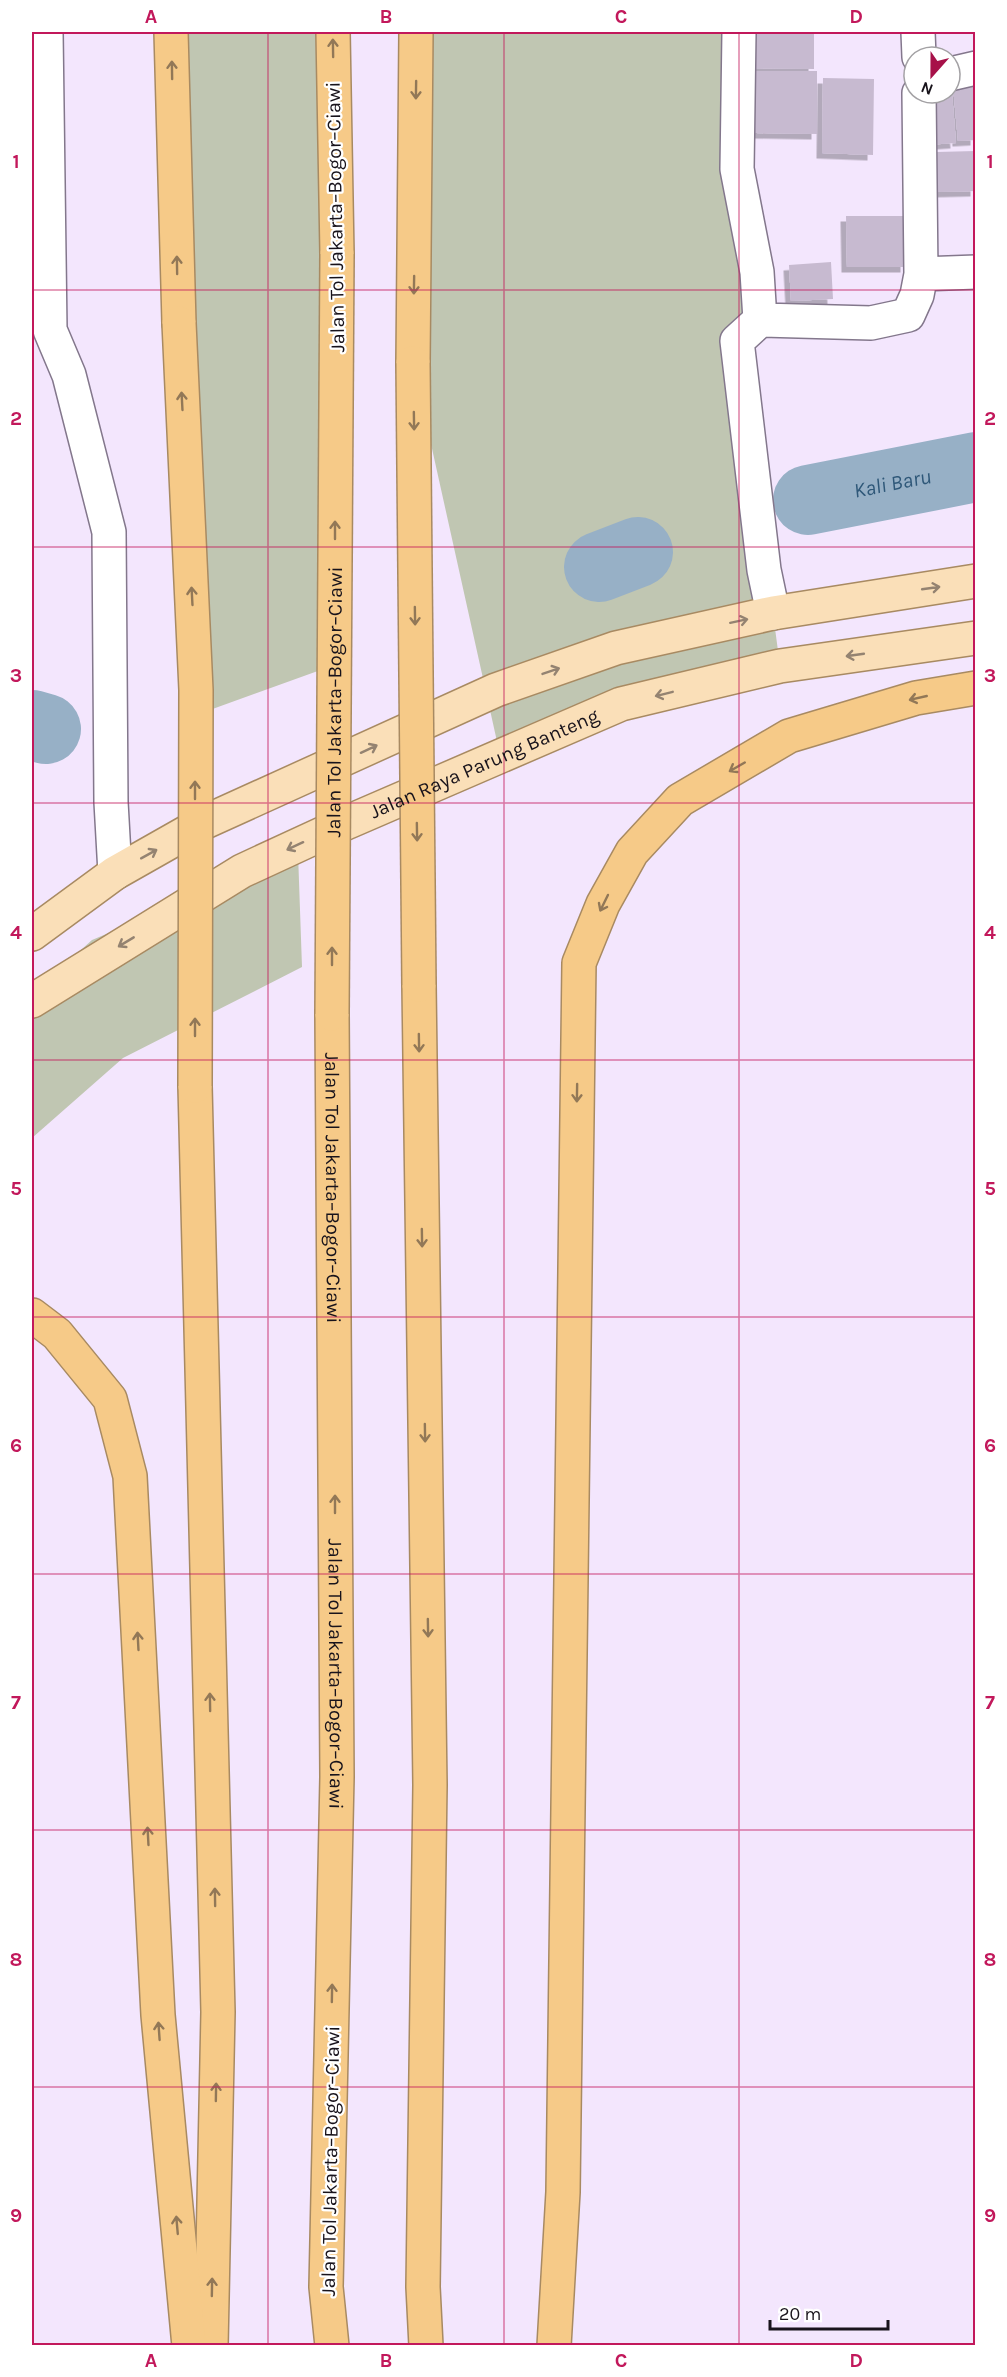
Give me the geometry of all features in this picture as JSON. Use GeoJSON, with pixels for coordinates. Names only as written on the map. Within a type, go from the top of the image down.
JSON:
{"type":"FeatureCollection","features":[{"type":"Feature","properties":{"kind":"highway"},"geometry":{"type":"LineString","coordinates":[[171,32],[178,323],[196,690],[195,1086],[218,2012],[211,2346]]}},
{"type":"Feature","properties":{"kind":"highway","name":"Jalan Tol Jakarta–Bogor–Ciawi"},"geometry":{"type":"LineString","coordinates":[[332,2346],[326,2287],[337,1777],[332,1014],[337,254],[333,32]]}},
{"type":"Feature","properties":{"kind":"highway"},"geometry":{"type":"LineString","coordinates":[[416,32],[413,363],[430,1785],[423,2287],[426,2346]]}},
{"type":"Feature","properties":{"kind":"highway"},"geometry":{"type":"LineString","coordinates":[[554,2346],[563,2192],[579,963],[603,904],[632,852],[680,800],[789,736],[916,698],[975,688]]}},
{"type":"Feature","properties":{"kind":"highway"},"geometry":{"type":"LineString","coordinates":[[32,1315],[57,1334],[110,1399],[130,1476],[158,2015],[189,2346]]}},
{"type":"Feature","properties":{"kind":"main road"},"geometry":{"type":"LineString","coordinates":[[32,934],[115,873],[205,822],[278,791],[496,690],[616,648],[773,613],[975,581]]}},
{"type":"Feature","properties":{"kind":"main road","name":"Jalan Raya Parung Banteng"},"geometry":{"type":"LineString","coordinates":[[32,1000],[242,871],[348,822],[621,705],[780,666],[975,638]]}},
{"type":"Feature","properties":{"kind":"street"},"geometry":{"type":"LineString","coordinates":[[46,32],[50,330],[69,375],[109,532],[112,686],[111,802],[115,873]]}},
{"type":"Feature","properties":{"kind":"street"},"geometry":{"type":"LineString","coordinates":[[739,32],[737,169],[757,272],[760,320]]}},
{"type":"Feature","properties":{"kind":"street"},"geometry":{"type":"LineString","coordinates":[[773,613],[764,570],[737,341],[760,320],[871,323],[908,315],[917,295],[921,274],[919,105]]}},
{"type":"Feature","properties":{"kind":"street"},"geometry":{"type":"LineString","coordinates":[[921,274],[975,272]]}},
{"type":"Feature","properties":{"kind":"green space"},"geometry":{"type":"Polygon","coordinates":[[[171,32],[333,32],[340,663],[196,715],[171,32]]]}},
{"type":"Feature","properties":{"kind":"green space"},"geometry":{"type":"Polygon","coordinates":[[[416,32],[739,32],[757,272],[737,342],[780,666],[500,755],[413,363],[416,32]]]}},
{"type":"Feature","properties":{"kind":"green space"},"geometry":{"type":"Polygon","coordinates":[[[298,853],[302,967],[123,1058],[32,1138],[32,994],[92,940],[298,853]]]}},
{"type":"Feature","properties":{"kind":"building"},"geometry":{"type":"Polygon","coordinates":[[[752,32],[814,32],[814,69],[752,68],[752,32]]]}},
{"type":"Feature","properties":{"kind":"building"},"geometry":{"type":"Polygon","coordinates":[[[755,71],[817,71],[817,134],[755,133],[755,71]]]}},
{"type":"Feature","properties":{"kind":"building"},"geometry":{"type":"Polygon","coordinates":[[[823,78],[874,79],[873,155],[822,153],[823,78]]]}},
{"type":"Feature","properties":{"kind":"building"},"geometry":{"type":"Polygon","coordinates":[[[976,85],[976,140],[958,141],[955,105],[962,105],[962,86],[976,85]]]}},
{"type":"Feature","properties":{"kind":"building"},"geometry":{"type":"Polygon","coordinates":[[[923,105],[953,105],[956,143],[925,145],[923,105]]]}},
{"type":"Feature","properties":{"kind":"building"},"geometry":{"type":"Polygon","coordinates":[[[976,151],[976,191],[937,192],[936,152],[976,151]]]}},
{"type":"Feature","properties":{"kind":"building"},"geometry":{"type":"Polygon","coordinates":[[[846,216],[906,216],[906,267],[847,267],[846,216]]]}},
{"type":"Feature","properties":{"kind":"building"},"geometry":{"type":"Polygon","coordinates":[[[831,262],[833,299],[791,301],[789,265],[831,262]]]}},
{"type":"Feature","properties":{"kind":"waterway","name":"Kali Baru"},"geometry":{"type":"LineString","coordinates":[[808,500],[976,467]]}},
{"type":"Feature","properties":{"kind":"waterway","name":"Kali Baru"},"geometry":{"type":"LineString","coordinates":[[599,567],[638,552]]}},
{"type":"Feature","properties":{"kind":"waterway","name":"Kali Baru"},"geometry":{"type":"LineString","coordinates":[[32,725],[46,729]]}}]}
